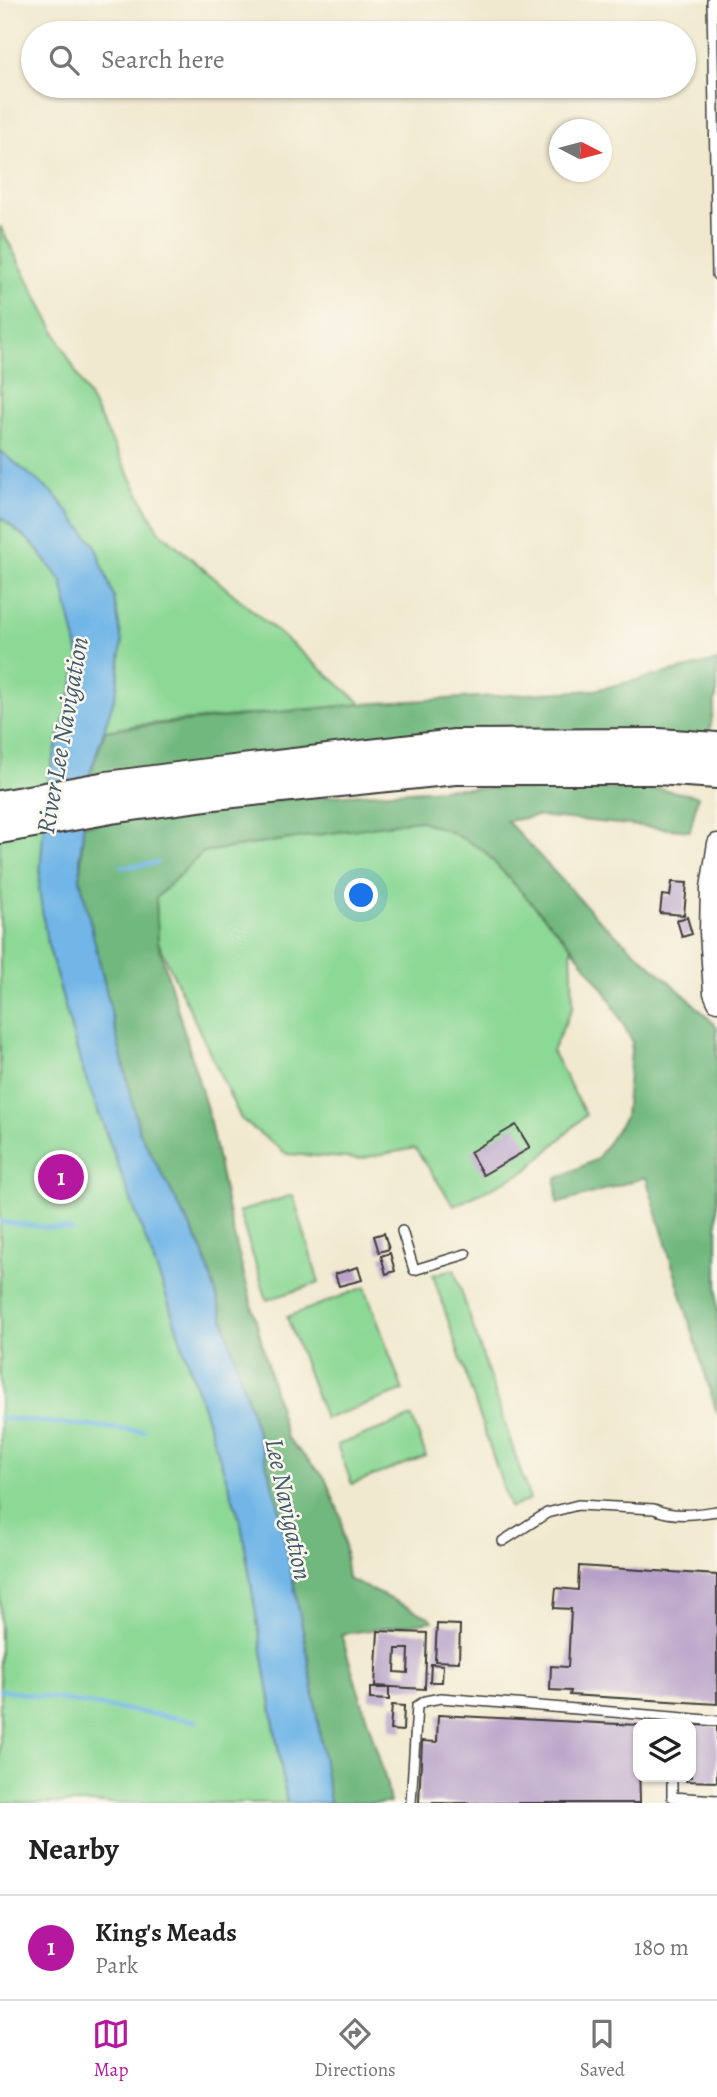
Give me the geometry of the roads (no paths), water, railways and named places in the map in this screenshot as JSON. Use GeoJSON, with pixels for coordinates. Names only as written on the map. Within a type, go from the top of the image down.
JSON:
{"type":"FeatureCollection","features":[{"type":"Feature","properties":{"kind":"highway"},"geometry":{"type":"LineString","coordinates":[[0,829],[109,798],[455,744],[658,743],[717,747]]}},
{"type":"Feature","properties":{"kind":"highway"},"geometry":{"type":"LineString","coordinates":[[0,805],[214,795],[456,770],[657,770],[717,774]]}},
{"type":"Feature","properties":{"kind":"street"},"geometry":{"type":"LineString","coordinates":[[717,843],[710,888],[709,932],[713,993],[717,1002]]}},
{"type":"Feature","properties":{"kind":"lane"},"geometry":{"type":"LineString","coordinates":[[712,0],[717,275]]}},
{"type":"Feature","properties":{"kind":"lane"},"geometry":{"type":"LineString","coordinates":[[402,1231],[414,1270],[466,1254]]}},
{"type":"Feature","properties":{"kind":"lane"},"geometry":{"type":"LineString","coordinates":[[503,1541],[547,1513],[578,1505],[654,1509],[663,1513],[691,1515],[717,1511]]}},
{"type":"Feature","properties":{"kind":"lane"},"geometry":{"type":"LineString","coordinates":[[411,1803],[417,1706],[425,1701],[441,1698],[653,1719]]}},
{"type":"Feature","properties":{"kind":"lane"},"geometry":{"type":"LineString","coordinates":[[696,1721],[717,1721]]}},
{"type":"Feature","properties":{"kind":"lane"},"geometry":{"type":"LineString","coordinates":[[673,1782],[672,1800],[717,1800]]}},
{"type":"Feature","properties":{"kind":"water","name":"River Lee Navigation"},"geometry":{"type":"Polygon","coordinates":[[[0,451],[54,494],[95,545],[114,597],[122,642],[117,689],[89,777],[80,879],[139,1131],[203,1251],[278,1503],[308,1657],[330,1803],[287,1803],[241,1523],[164,1289],[81,1065],[46,937],[39,890],[49,774],[80,660],[62,582],[33,544],[0,517],[0,451]]]}},
{"type":"Feature","properties":{"kind":"waterway"},"geometry":{"type":"LineString","coordinates":[[121,867],[157,863]]}},
{"type":"Feature","properties":{"kind":"waterway"},"geometry":{"type":"LineString","coordinates":[[0,1222],[72,1230]]}},
{"type":"Feature","properties":{"kind":"waterway"},"geometry":{"type":"LineString","coordinates":[[0,1418],[144,1431]]}},
{"type":"Feature","properties":{"kind":"waterway"},"geometry":{"type":"LineString","coordinates":[[0,1690],[196,1721]]}},
{"type":"Feature","properties":{"kind":"place","name":"King's Meads"},"geometry":{"type":"Point","coordinates":[61,1177]}},
{"type":"Feature","properties":{"kind":"water label","name":"Lee Navigation"},"geometry":{"type":"Point","coordinates":[289,1509]}}]}
